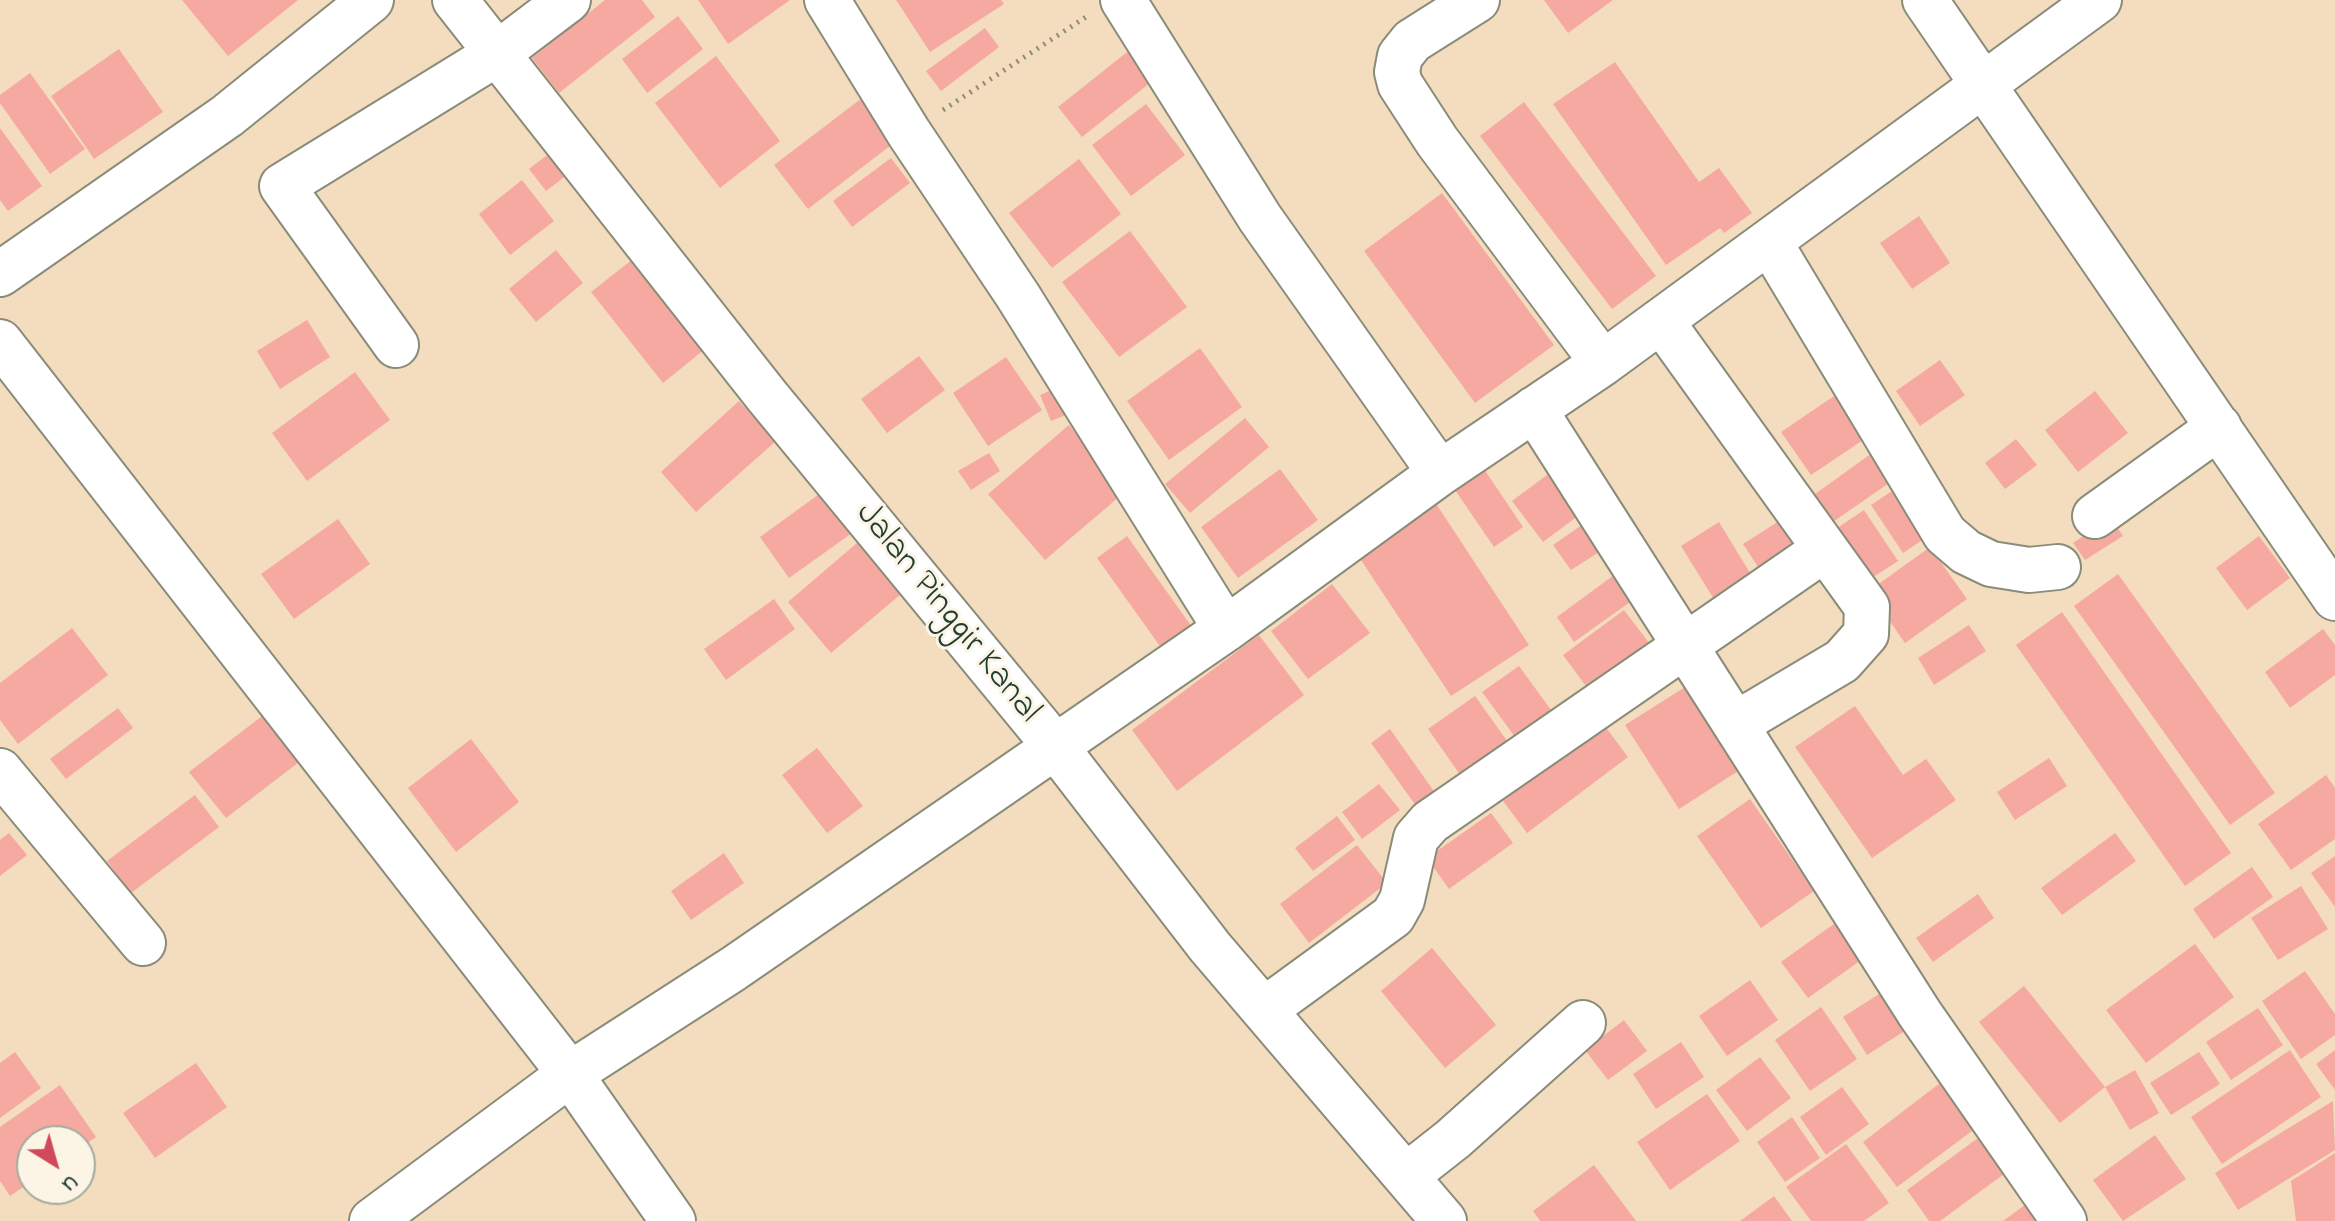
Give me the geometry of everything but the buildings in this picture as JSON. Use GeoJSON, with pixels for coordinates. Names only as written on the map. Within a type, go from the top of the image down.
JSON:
{"type":"FeatureCollection","features":[{"type":"Feature","properties":{"kind":"street"},"geometry":{"type":"LineString","coordinates":[[0,274],[227,116],[371,0]]}},
{"type":"Feature","properties":{"kind":"street","name":"Jalan Pinggir Kanal"},"geometry":{"type":"LineString","coordinates":[[455,0],[775,407],[1055,746],[1210,947],[1444,1221]]}},
{"type":"Feature","properties":{"kind":"street"},"geometry":{"type":"LineString","coordinates":[[396,345],[282,186],[498,53],[568,0]]}},
{"type":"Feature","properties":{"kind":"street"},"geometry":{"type":"LineString","coordinates":[[827,0],[909,133],[1018,296],[1226,629]]}},
{"type":"Feature","properties":{"kind":"street"},"geometry":{"type":"LineString","coordinates":[[1477,0],[1412,41],[1400,56],[1397,72],[1400,84],[1437,141],[1603,363]]}},
{"type":"Feature","properties":{"kind":"street"},"geometry":{"type":"LineString","coordinates":[[1925,0],[2335,598]]}},
{"type":"Feature","properties":{"kind":"street"},"geometry":{"type":"LineString","coordinates":[[372,1221],[570,1074],[733,969],[1226,629],[1440,473],[1662,322],[2099,0]]}},
{"type":"Feature","properties":{"kind":"street"},"geometry":{"type":"LineString","coordinates":[[1111,4],[1440,473]]}},
{"type":"Feature","properties":{"kind":"street"},"geometry":{"type":"LineString","coordinates":[[1770,243],[1945,534],[1966,552],[1991,564],[2029,570],[2058,567]]}},
{"type":"Feature","properties":{"kind":"street"},"geometry":{"type":"LineString","coordinates":[[1662,322],[1867,607],[1866,634],[1842,661],[1736,724]]}},
{"type":"Feature","properties":{"kind":"street"},"geometry":{"type":"LineString","coordinates":[[0,342],[570,1074],[673,1221]]}},
{"type":"Feature","properties":{"kind":"street"},"geometry":{"type":"LineString","coordinates":[[1534,409],[1920,1014],[2064,1221]]}},
{"type":"Feature","properties":{"kind":"street"},"geometry":{"type":"LineString","coordinates":[[2095,516],[2219,427]]}},
{"type":"Feature","properties":{"kind":"street"},"geometry":{"type":"LineString","coordinates":[[1264,1010],[1393,916],[1402,900],[1416,838],[1430,822],[1825,549]]}},
{"type":"Feature","properties":{"kind":"street"},"geometry":{"type":"LineString","coordinates":[[0,771],[143,943]]}},
{"type":"Feature","properties":{"kind":"street"},"geometry":{"type":"LineString","coordinates":[[1406,1176],[1453,1139],[1583,1023]]}},
{"type":"Feature","properties":{"kind":"path"},"geometry":{"type":"LineString","coordinates":[[909,133],[1111,4]]}}]}
